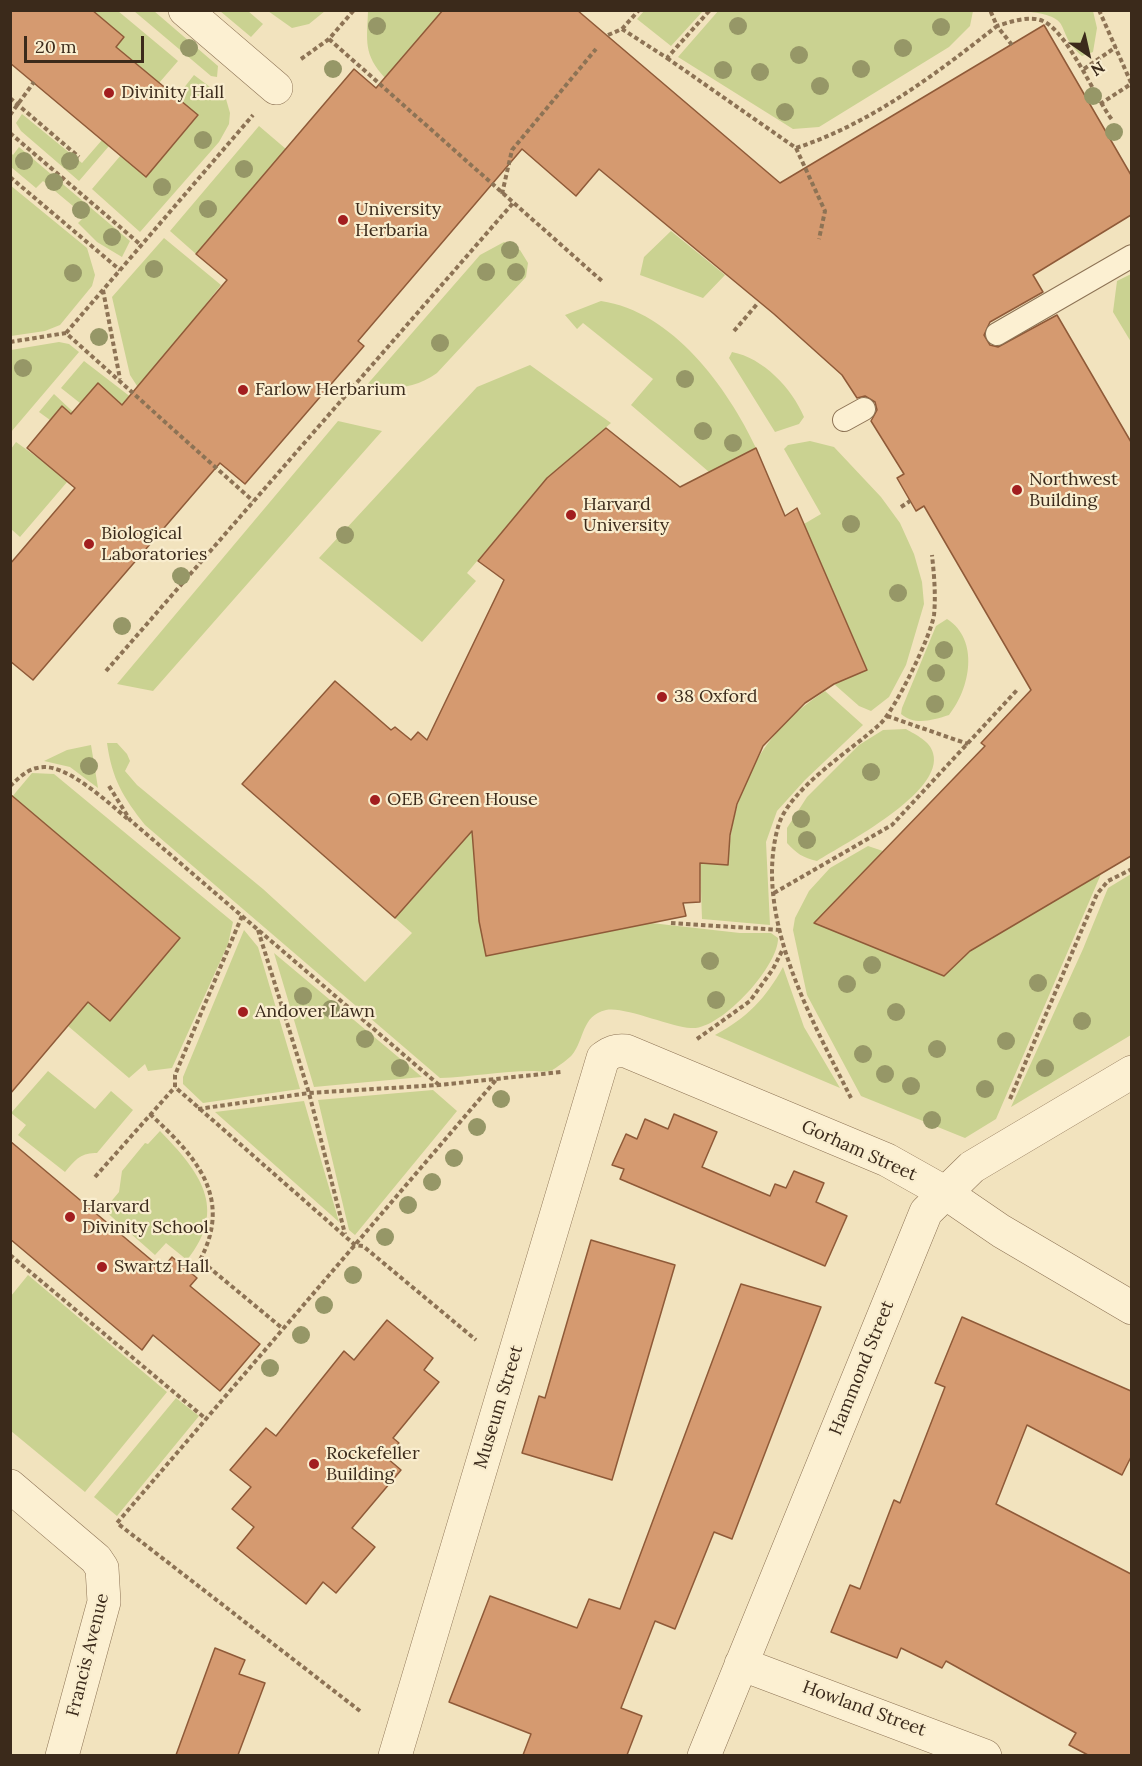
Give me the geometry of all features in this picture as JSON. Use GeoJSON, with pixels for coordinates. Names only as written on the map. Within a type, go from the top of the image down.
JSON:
{"type":"FeatureCollection","features":[{"type":"Feature","properties":{"kind":"street"},"geometry":{"type":"LineString","coordinates":[[185,10],[276,88]]}},
{"type":"Feature","properties":{"kind":"street","name":"Gorham Street"},"geometry":{"type":"LineString","coordinates":[[603,1058],[616,1050],[626,1051],[887,1160],[944,1192],[1001,1231],[1131,1308]]}},
{"type":"Feature","properties":{"kind":"street","name":"Museum Street"},"geometry":{"type":"LineString","coordinates":[[395,1755],[603,1058]]}},
{"type":"Feature","properties":{"kind":"street","name":"Hammond Street"},"geometry":{"type":"LineString","coordinates":[[704,1755],[924,1214],[972,1167],[1131,1072]]}},
{"type":"Feature","properties":{"kind":"street","name":"Francis Avenue"},"geometry":{"type":"LineString","coordinates":[[10,1486],[96,1559],[104,1578],[104,1602],[62,1755]]}},
{"type":"Feature","properties":{"kind":"street","name":"Howland Street"},"geometry":{"type":"LineString","coordinates":[[741,1664],[985,1755]]}},
{"type":"Feature","properties":{"kind":"lane"},"geometry":{"type":"LineString","coordinates":[[997,334],[1131,256]]}},
{"type":"Feature","properties":{"kind":"lane"},"geometry":{"type":"LineString","coordinates":[[844,420],[864,409]]}},
{"type":"Feature","properties":{"kind":"path"},"geometry":{"type":"LineString","coordinates":[[10,342],[66,333],[305,54],[329,39],[354,10]]}},
{"type":"Feature","properties":{"kind":"path"},"geometry":{"type":"LineString","coordinates":[[608,35],[622,29],[639,10]]}},
{"type":"Feature","properties":{"kind":"path"},"geometry":{"type":"LineString","coordinates":[[667,58],[710,10]]}},
{"type":"Feature","properties":{"kind":"path"},"geometry":{"type":"LineString","coordinates":[[990,10],[997,26],[1012,45]]}},
{"type":"Feature","properties":{"kind":"path"},"geometry":{"type":"LineString","coordinates":[[1099,10],[1131,84],[1100,104]]}},
{"type":"Feature","properties":{"kind":"path"},"geometry":{"type":"LineString","coordinates":[[796,148],[831,137],[943,69],[997,26],[1013,21],[1034,19],[1044,22],[1083,69],[1100,104],[1113,121]]}},
{"type":"Feature","properties":{"kind":"path"},"geometry":{"type":"LineString","coordinates":[[622,29],[796,148],[825,211],[819,239]]}},
{"type":"Feature","properties":{"kind":"path"},"geometry":{"type":"LineString","coordinates":[[329,39],[603,282]]}},
{"type":"Feature","properties":{"kind":"path"},"geometry":{"type":"LineString","coordinates":[[1083,69],[1116,47]]}},
{"type":"Feature","properties":{"kind":"path"},"geometry":{"type":"LineString","coordinates":[[502,194],[512,150],[596,49]]}},
{"type":"Feature","properties":{"kind":"path"},"geometry":{"type":"LineString","coordinates":[[10,115],[34,82]]}},
{"type":"Feature","properties":{"kind":"path"},"geometry":{"type":"LineString","coordinates":[[10,98],[79,157]]}},
{"type":"Feature","properties":{"kind":"path"},"geometry":{"type":"LineString","coordinates":[[10,134],[141,245]]}},
{"type":"Feature","properties":{"kind":"path"},"geometry":{"type":"LineString","coordinates":[[10,177],[120,270]]}},
{"type":"Feature","properties":{"kind":"path"},"geometry":{"type":"LineString","coordinates":[[106,671],[513,203]]}},
{"type":"Feature","properties":{"kind":"path"},"geometry":{"type":"LineString","coordinates":[[103,290],[121,380]]}},
{"type":"Feature","properties":{"kind":"path"},"geometry":{"type":"LineString","coordinates":[[734,331],[759,303]]}},
{"type":"Feature","properties":{"kind":"path"},"geometry":{"type":"LineString","coordinates":[[66,333],[253,501]]}},
{"type":"Feature","properties":{"kind":"path"},"geometry":{"type":"LineString","coordinates":[[902,507],[910,501]]}},
{"type":"Feature","properties":{"kind":"path"},"geometry":{"type":"LineString","coordinates":[[851,1098],[820,1038],[784,948],[772,870],[778,825],[792,802],[823,770],[887,716],[920,652],[934,616],[932,555]]}},
{"type":"Feature","properties":{"kind":"path"},"geometry":{"type":"LineString","coordinates":[[774,893],[892,825],[1017,690]]}},
{"type":"Feature","properties":{"kind":"path"},"geometry":{"type":"LineString","coordinates":[[887,716],[968,744]]}},
{"type":"Feature","properties":{"kind":"path"},"geometry":{"type":"LineString","coordinates":[[10,786],[25,773],[37,767],[57,769],[82,783],[130,820],[439,1085]]}},
{"type":"Feature","properties":{"kind":"path"},"geometry":{"type":"LineString","coordinates":[[109,786],[130,820]]}},
{"type":"Feature","properties":{"kind":"path"},"geometry":{"type":"LineString","coordinates":[[1008,1104],[1097,894],[1108,881],[1131,869]]}},
{"type":"Feature","properties":{"kind":"path"},"geometry":{"type":"LineString","coordinates":[[95,1177],[175,1087],[175,1075],[242,916]]}},
{"type":"Feature","properties":{"kind":"path"},"geometry":{"type":"LineString","coordinates":[[671,923],[780,930]]}},
{"type":"Feature","properties":{"kind":"path"},"geometry":{"type":"LineString","coordinates":[[258,930],[309,1093],[345,1235]]}},
{"type":"Feature","properties":{"kind":"path"},"geometry":{"type":"LineString","coordinates":[[696,1040],[750,1001],[773,969],[784,948]]}},
{"type":"Feature","properties":{"kind":"path"},"geometry":{"type":"LineString","coordinates":[[198,1109],[309,1093],[496,1080],[570,1070]]}},
{"type":"Feature","properties":{"kind":"path"},"geometry":{"type":"LineString","coordinates":[[360,1711],[117,1523],[496,1080]]}},
{"type":"Feature","properties":{"kind":"path"},"geometry":{"type":"LineString","coordinates":[[175,1087],[355,1245],[363,1246],[476,1340]]}},
{"type":"Feature","properties":{"kind":"path"},"geometry":{"type":"LineString","coordinates":[[150,1114],[185,1146],[204,1174],[212,1221],[207,1245],[200,1260],[282,1329]]}},
{"type":"Feature","properties":{"kind":"path"},"geometry":{"type":"LineString","coordinates":[[10,1255],[206,1419]]}},
{"type":"Feature","properties":{"kind":"green space"},"geometry":{"type":"Polygon","coordinates":[[[719,10],[973,11],[970,26],[949,47],[819,127],[793,129],[678,57],[719,10]]]}},
{"type":"Feature","properties":{"kind":"green space"},"geometry":{"type":"Polygon","coordinates":[[[92,11],[118,11],[178,61],[159,83],[116,47],[124,37],[92,11]]]}},
{"type":"Feature","properties":{"kind":"green space"},"geometry":{"type":"Polygon","coordinates":[[[134,11],[154,11],[218,66],[217,77],[211,76],[134,11]]]}},
{"type":"Feature","properties":{"kind":"green space"},"geometry":{"type":"Polygon","coordinates":[[[220,11],[248,11],[263,24],[251,37],[220,11]]]}},
{"type":"Feature","properties":{"kind":"green space"},"geometry":{"type":"Polygon","coordinates":[[[268,11],[325,11],[309,24],[292,28],[268,11]]]}},
{"type":"Feature","properties":{"kind":"green space"},"geometry":{"type":"Polygon","coordinates":[[[368,11],[443,11],[385,78],[373,62],[368,47],[368,11]]]}},
{"type":"Feature","properties":{"kind":"green space"},"geometry":{"type":"Polygon","coordinates":[[[644,11],[703,11],[671,46],[637,19],[644,11]]]}},
{"type":"Feature","properties":{"kind":"green space"},"geometry":{"type":"Polygon","coordinates":[[[1023,11],[1093,11],[1097,28],[1093,52],[1082,56],[1073,47],[1058,21],[1051,17],[1023,11]]]}},
{"type":"Feature","properties":{"kind":"green space"},"geometry":{"type":"Polygon","coordinates":[[[194,75],[226,99],[230,113],[229,124],[219,142],[140,232],[92,189],[121,155],[146,177],[198,116],[176,98],[194,75]]]}},
{"type":"Feature","properties":{"kind":"green space"},"geometry":{"type":"Polygon","coordinates":[[[22,114],[82,163],[102,140],[109,146],[79,181],[21,131],[16,123],[22,114]]]}},
{"type":"Feature","properties":{"kind":"green space"},"geometry":{"type":"Polygon","coordinates":[[[259,126],[286,149],[196,254],[170,231],[259,126]]]}},
{"type":"Feature","properties":{"kind":"green space"},"geometry":{"type":"Polygon","coordinates":[[[19,147],[130,241],[122,257],[97,242],[78,223],[85,216],[43,181],[36,188],[11,167],[11,153],[13,155],[19,147]]]}},
{"type":"Feature","properties":{"kind":"green space"},"geometry":{"type":"Polygon","coordinates":[[[10,185],[87,248],[95,275],[92,286],[60,325],[45,331],[11,336],[10,185]]]}},
{"type":"Feature","properties":{"kind":"green space"},"geometry":{"type":"Polygon","coordinates":[[[671,231],[725,275],[703,298],[640,275],[644,257],[671,231]]]}},
{"type":"Feature","properties":{"kind":"green space"},"geometry":{"type":"Polygon","coordinates":[[[164,238],[221,285],[139,389],[130,375],[112,297],[164,238]]]}},
{"type":"Feature","properties":{"kind":"green space"},"geometry":{"type":"Polygon","coordinates":[[[504,242],[520,250],[528,263],[526,277],[437,373],[420,382],[402,387],[365,387],[480,255],[504,242]]]}},
{"type":"Feature","properties":{"kind":"green space"},"geometry":{"type":"Polygon","coordinates":[[[1131,274],[1131,342],[1113,312],[1117,281],[1131,274]]]}},
{"type":"Feature","properties":{"kind":"green space"},"geometry":{"type":"Polygon","coordinates":[[[601,301],[627,308],[651,320],[674,336],[695,356],[730,401],[756,448],[709,472],[631,405],[653,379],[583,323],[577,329],[565,315],[601,301]]]}},
{"type":"Feature","properties":{"kind":"green space"},"geometry":{"type":"Polygon","coordinates":[[[59,342],[69,344],[79,352],[11,432],[11,350],[59,342]]]}},
{"type":"Feature","properties":{"kind":"green space"},"geometry":{"type":"Polygon","coordinates":[[[732,352],[755,361],[784,385],[804,417],[799,424],[775,432],[729,358],[732,352]]]}},
{"type":"Feature","properties":{"kind":"green space"},"geometry":{"type":"Polygon","coordinates":[[[84,361],[145,408],[137,418],[98,383],[80,403],[61,388],[84,361]]]}},
{"type":"Feature","properties":{"kind":"green space"},"geometry":{"type":"Polygon","coordinates":[[[530,365],[611,423],[547,478],[467,573],[476,581],[422,642],[319,558],[477,387],[530,365]]]}},
{"type":"Feature","properties":{"kind":"green space"},"geometry":{"type":"Polygon","coordinates":[[[54,394],[103,440],[20,537],[11,529],[11,449],[16,442],[48,465],[83,423],[62,406],[50,420],[39,412],[54,394]]]}},
{"type":"Feature","properties":{"kind":"green space"},"geometry":{"type":"Polygon","coordinates":[[[338,421],[382,431],[153,691],[117,684],[338,421]]]}},
{"type":"Feature","properties":{"kind":"green space"},"geometry":{"type":"Polygon","coordinates":[[[810,441],[834,447],[881,497],[900,523],[914,554],[922,582],[924,604],[906,665],[889,697],[871,711],[859,706],[834,684],[867,669],[804,524],[821,514],[784,449],[788,445],[810,441]]]}},
{"type":"Feature","properties":{"kind":"green space"},"geometry":{"type":"Polygon","coordinates":[[[947,619],[964,639],[968,652],[966,679],[962,692],[949,715],[918,721],[906,718],[901,714],[902,708],[936,626],[947,619]]]}},
{"type":"Feature","properties":{"kind":"green space"},"geometry":{"type":"Polygon","coordinates":[[[825,691],[863,725],[805,780],[777,811],[766,842],[770,925],[702,919],[700,863],[728,864],[736,812],[754,765],[767,744],[783,725],[825,691]]]}},
{"type":"Feature","properties":{"kind":"green space"},"geometry":{"type":"Polygon","coordinates":[[[906,729],[926,742],[933,753],[933,768],[924,784],[890,815],[817,861],[804,857],[794,850],[787,843],[787,828],[807,797],[859,745],[883,730],[906,729]]]}},
{"type":"Feature","properties":{"kind":"green space"},"geometry":{"type":"Polygon","coordinates":[[[107,743],[117,743],[127,754],[130,761],[125,771],[137,785],[263,889],[365,982],[412,933],[395,918],[434,875],[423,864],[485,770],[474,857],[479,921],[486,956],[651,923],[740,933],[771,933],[778,938],[776,950],[759,980],[746,995],[717,1019],[703,1026],[682,1027],[624,1011],[606,1010],[592,1017],[572,1055],[552,1070],[440,1078],[145,825],[130,805],[115,777],[107,743]]]}},
{"type":"Feature","properties":{"kind":"green space"},"geometry":{"type":"Polygon","coordinates":[[[91,745],[98,788],[70,767],[44,761],[67,750],[91,745]]]}},
{"type":"Feature","properties":{"kind":"green space"},"geometry":{"type":"Polygon","coordinates":[[[32,773],[54,774],[233,922],[228,944],[172,1068],[148,1071],[145,1064],[129,1078],[68,1026],[84,1007],[35,965],[38,960],[110,1020],[180,938],[23,805],[11,798],[32,773]]]}},
{"type":"Feature","properties":{"kind":"green space"},"geometry":{"type":"Polygon","coordinates":[[[868,846],[883,851],[815,923],[944,976],[970,951],[1101,874],[996,1119],[965,1138],[861,1096],[807,995],[793,930],[795,918],[809,891],[830,868],[868,846]]]}},
{"type":"Feature","properties":{"kind":"green space"},"geometry":{"type":"Polygon","coordinates":[[[1131,874],[1131,1035],[1011,1107],[1083,949],[1108,888],[1131,874]]]}},
{"type":"Feature","properties":{"kind":"green space","name":"Andover Lawn"},"geometry":{"type":"Polygon","coordinates":[[[244,930],[258,947],[300,1089],[203,1103],[183,1084],[183,1077],[244,930]]]}},
{"type":"Feature","properties":{"kind":"green space","name":"Andover Lawn"},"geometry":{"type":"Polygon","coordinates":[[[274,953],[422,1077],[314,1087],[274,953]]]}},
{"type":"Feature","properties":{"kind":"green space"},"geometry":{"type":"Polygon","coordinates":[[[783,967],[804,1027],[840,1088],[715,1035],[737,1022],[755,1006],[783,967]]]}},
{"type":"Feature","properties":{"kind":"green space"},"geometry":{"type":"Polygon","coordinates":[[[48,1071],[95,1109],[111,1091],[133,1110],[97,1153],[82,1156],[65,1172],[18,1135],[26,1125],[11,1113],[48,1071]]]}},
{"type":"Feature","properties":{"kind":"green space"},"geometry":{"type":"Polygon","coordinates":[[[433,1090],[457,1111],[355,1235],[349,1230],[318,1100],[433,1090]]]}},
{"type":"Feature","properties":{"kind":"green space"},"geometry":{"type":"Polygon","coordinates":[[[304,1101],[339,1222],[215,1112],[304,1101]]]}},
{"type":"Feature","properties":{"kind":"green space"},"geometry":{"type":"Polygon","coordinates":[[[160,1131],[187,1161],[204,1191],[207,1207],[206,1224],[187,1260],[166,1243],[155,1255],[104,1210],[119,1192],[122,1171],[145,1143],[148,1144],[160,1131]]]}},
{"type":"Feature","properties":{"kind":"green space"},"geometry":{"type":"Polygon","coordinates":[[[28,1275],[167,1392],[85,1492],[11,1431],[11,1296],[28,1275]]]}},
{"type":"Feature","properties":{"kind":"green space"},"geometry":{"type":"Polygon","coordinates":[[[176,1398],[199,1416],[117,1516],[94,1497],[176,1398]]]}},
{"type":"Feature","properties":{"kind":"building","name":"Divinity Hall"},"geometry":{"type":"Polygon","coordinates":[[[10,10],[92,10],[124,37],[116,47],[198,115],[146,177],[10,63],[10,10]]]}},
{"type":"Feature","properties":{"kind":"building"},"geometry":{"type":"Polygon","coordinates":[[[443,10],[577,10],[780,183],[1044,25],[1131,175],[1131,215],[1033,275],[1043,292],[990,322],[984,335],[990,345],[998,347],[1057,315],[1131,442],[1131,856],[970,951],[944,976],[814,923],[985,746],[981,743],[1031,690],[924,506],[916,511],[897,478],[904,474],[871,421],[877,410],[875,402],[865,396],[857,398],[842,375],[774,314],[599,169],[576,196],[522,149],[358,341],[364,346],[245,484],[220,463],[33,680],[10,661],[10,564],[75,488],[27,448],[62,406],[71,414],[98,383],[122,405],[227,280],[196,254],[354,69],[376,88],[443,10]]]}},
{"type":"Feature","properties":{"kind":"building","name":"38 Oxford"},"geometry":{"type":"Polygon","coordinates":[[[606,428],[680,487],[756,448],[785,516],[797,508],[867,670],[834,684],[805,703],[763,746],[737,804],[730,835],[728,865],[700,863],[700,902],[683,903],[686,916],[486,956],[479,921],[472,831],[395,918],[242,784],[335,681],[391,730],[395,727],[411,740],[418,732],[427,740],[504,580],[478,561],[547,478],[606,428]]]}},
{"type":"Feature","properties":{"kind":"building"},"geometry":{"type":"Polygon","coordinates":[[[10,794],[180,938],[110,1021],[88,1002],[10,1094],[10,794]]]}},
{"type":"Feature","properties":{"kind":"building"},"geometry":{"type":"Polygon","coordinates":[[[674,1114],[717,1132],[702,1167],[770,1196],[775,1184],[786,1188],[794,1171],[824,1183],[816,1202],[847,1216],[825,1266],[620,1179],[624,1169],[612,1165],[626,1134],[637,1139],[645,1119],[668,1129],[674,1114]]]}},
{"type":"Feature","properties":{"kind":"building","name":"Swartz Hall"},"geometry":{"type":"Polygon","coordinates":[[[10,1141],[162,1269],[172,1257],[197,1278],[190,1286],[260,1344],[220,1391],[153,1335],[142,1350],[10,1239],[10,1141]]]}},
{"type":"Feature","properties":{"kind":"building"},"geometry":{"type":"Polygon","coordinates":[[[591,1240],[675,1265],[612,1480],[522,1453],[539,1396],[545,1398],[591,1240]]]}},
{"type":"Feature","properties":{"kind":"building"},"geometry":{"type":"Polygon","coordinates":[[[741,1284],[821,1307],[732,1539],[714,1532],[675,1629],[655,1621],[621,1708],[642,1716],[627,1755],[523,1755],[531,1734],[449,1702],[490,1596],[577,1628],[589,1599],[620,1609],[741,1284]]]}},
{"type":"Feature","properties":{"kind":"building"},"geometry":{"type":"Polygon","coordinates":[[[962,1317],[1131,1391],[1131,1457],[1122,1475],[1027,1425],[996,1504],[1131,1574],[1131,1755],[1088,1755],[1069,1745],[1076,1733],[946,1661],[942,1668],[901,1648],[897,1658],[831,1632],[850,1585],[860,1589],[894,1500],[900,1503],[945,1387],[935,1383],[962,1317]]]}},
{"type":"Feature","properties":{"kind":"building","name":"Rockefeller Building"},"geometry":{"type":"Polygon","coordinates":[[[387,1320],[433,1358],[424,1370],[439,1382],[393,1438],[399,1443],[387,1458],[401,1470],[352,1528],[375,1547],[336,1593],[323,1582],[306,1604],[237,1548],[254,1527],[232,1509],[251,1487],[230,1470],[266,1428],[276,1436],[344,1351],[354,1360],[387,1320]]]}},
{"type":"Feature","properties":{"kind":"building"},"geometry":{"type":"Polygon","coordinates":[[[215,1648],[245,1660],[239,1674],[265,1683],[238,1755],[176,1755],[215,1648]]]}},
{"type":"Feature","properties":{"kind":"place","name":"Divinity Hall"},"geometry":{"type":"Point","coordinates":[109,93]}},
{"type":"Feature","properties":{"kind":"place","name":"University Herbaria"},"geometry":{"type":"Point","coordinates":[343,220]}},
{"type":"Feature","properties":{"kind":"place","name":"Farlow Herbarium"},"geometry":{"type":"Point","coordinates":[243,390]}},
{"type":"Feature","properties":{"kind":"place","name":"Northwest Building"},"geometry":{"type":"Point","coordinates":[1017,490]}},
{"type":"Feature","properties":{"kind":"place","name":"Harvard University"},"geometry":{"type":"Point","coordinates":[571,515]}},
{"type":"Feature","properties":{"kind":"place","name":"Biological Laboratories"},"geometry":{"type":"Point","coordinates":[89,544]}},
{"type":"Feature","properties":{"kind":"place","name":"38 Oxford"},"geometry":{"type":"Point","coordinates":[662,697]}},
{"type":"Feature","properties":{"kind":"place","name":"OEB Green House"},"geometry":{"type":"Point","coordinates":[375,800]}},
{"type":"Feature","properties":{"kind":"place","name":"Andover Lawn"},"geometry":{"type":"Point","coordinates":[243,1012]}},
{"type":"Feature","properties":{"kind":"place","name":"Harvard Divinity School"},"geometry":{"type":"Point","coordinates":[70,1217]}},
{"type":"Feature","properties":{"kind":"place","name":"Swartz Hall"},"geometry":{"type":"Point","coordinates":[102,1267]}},
{"type":"Feature","properties":{"kind":"place","name":"Rockefeller Building"},"geometry":{"type":"Point","coordinates":[314,1464]}}]}
